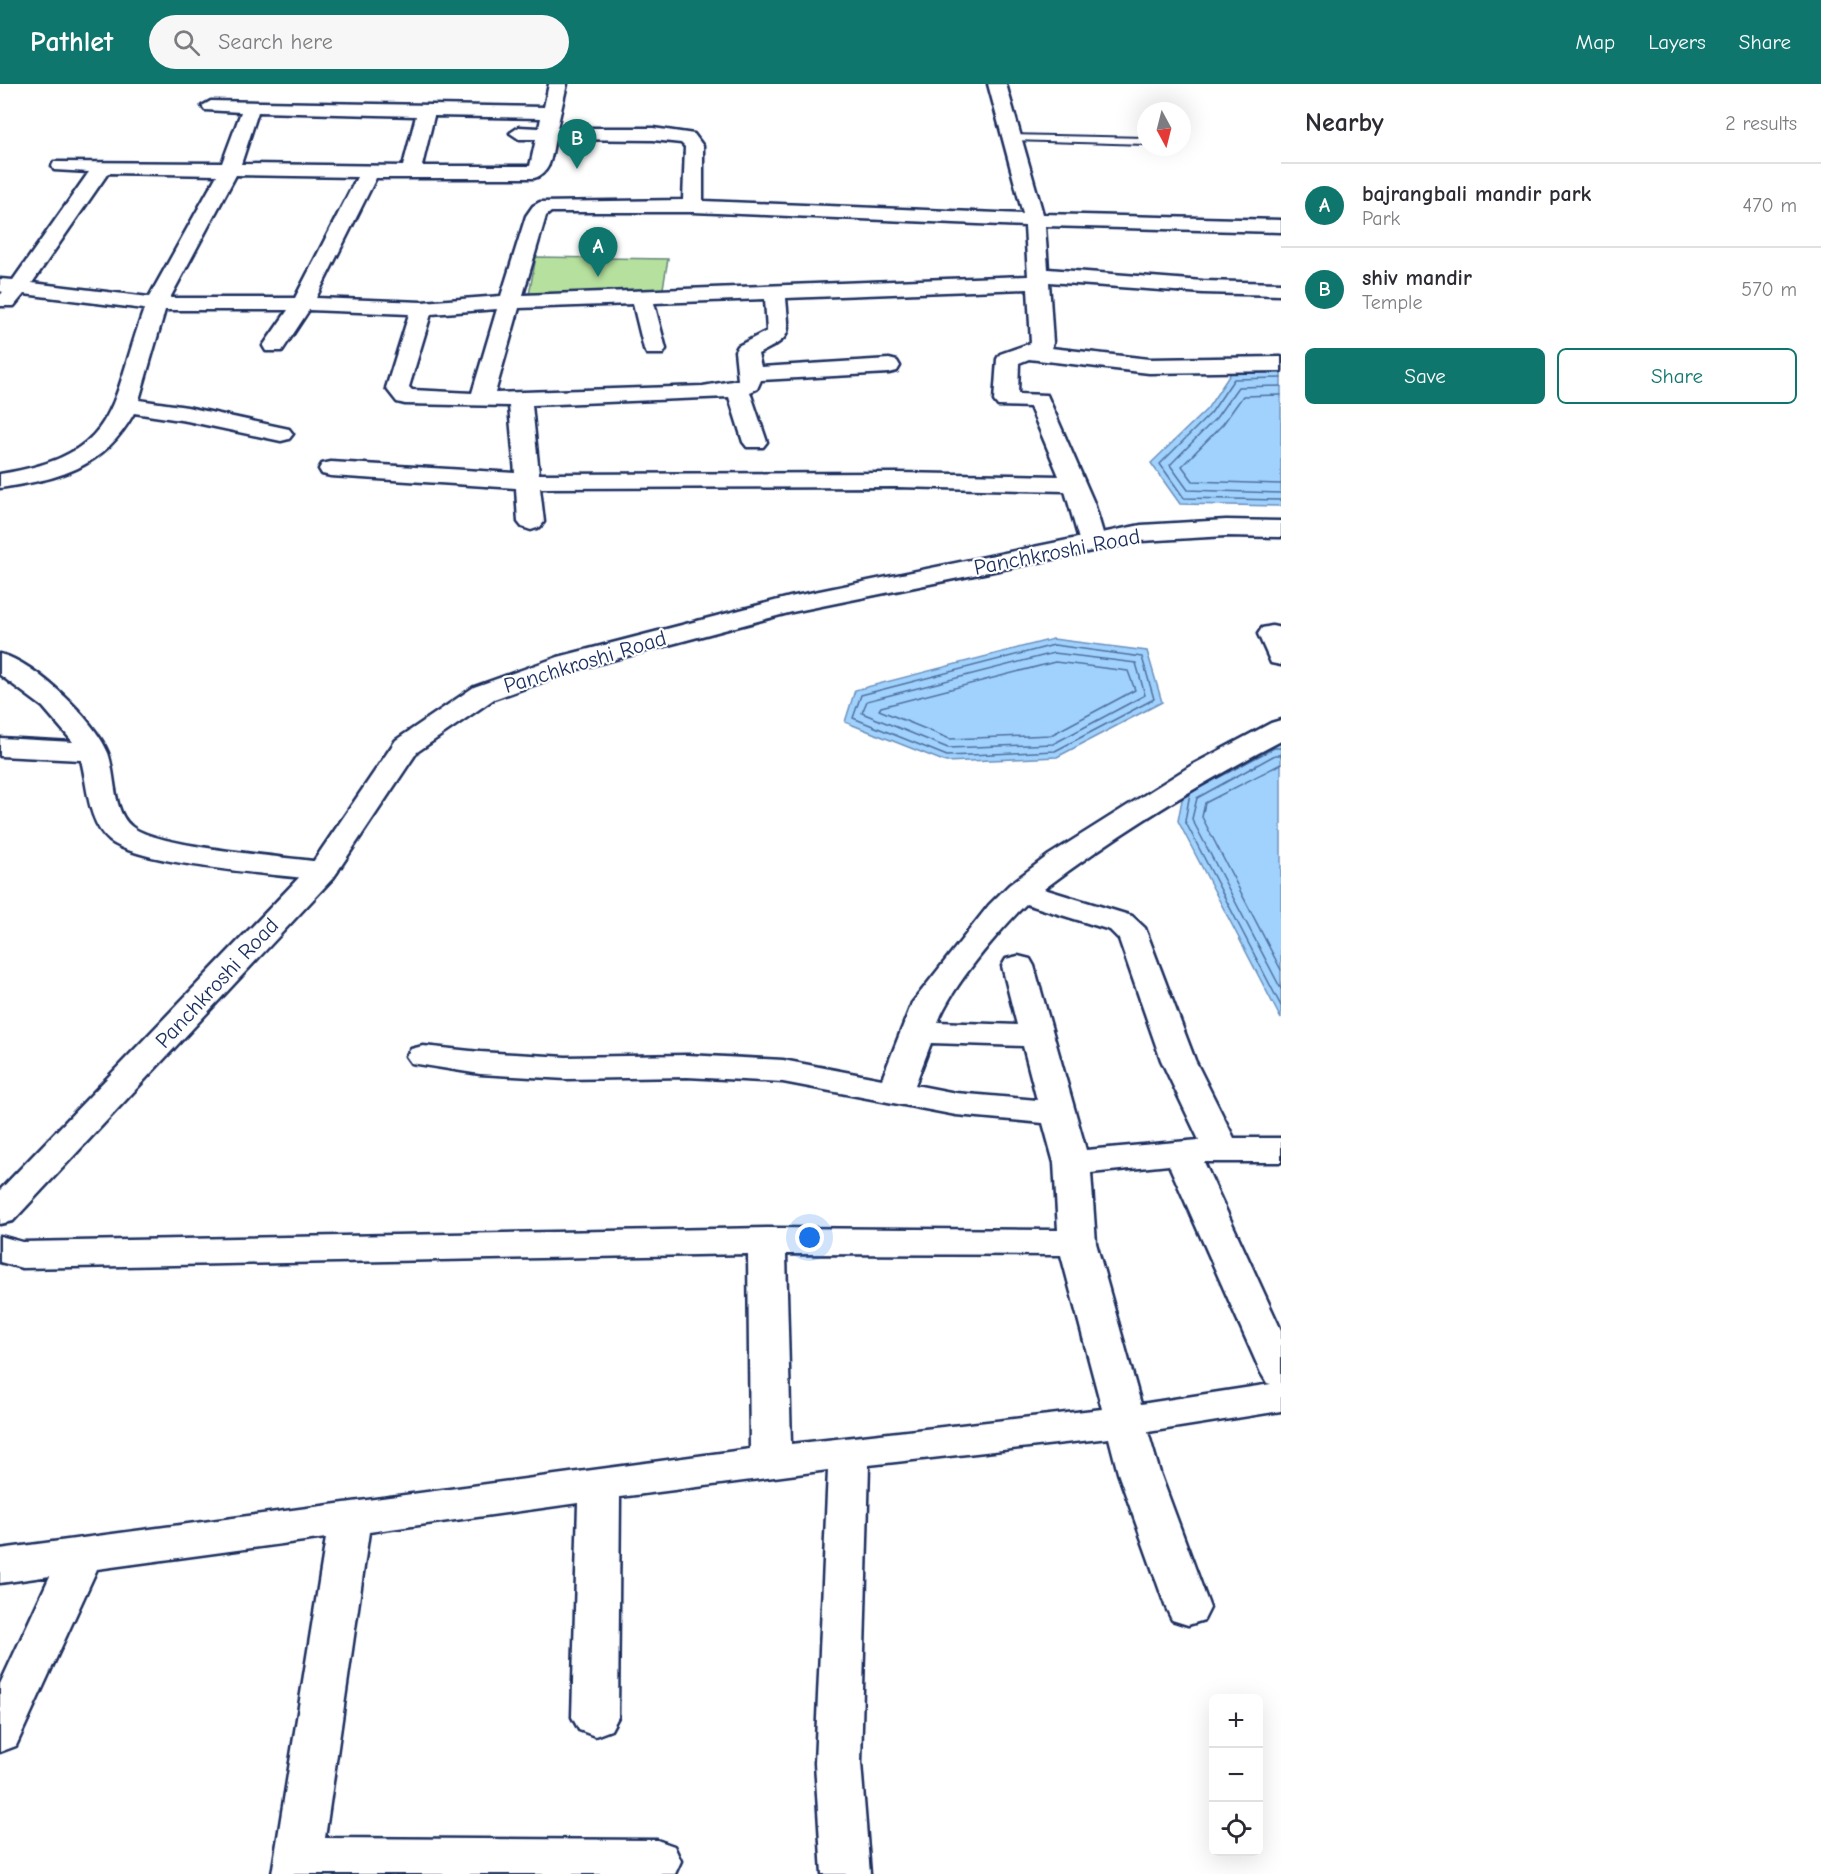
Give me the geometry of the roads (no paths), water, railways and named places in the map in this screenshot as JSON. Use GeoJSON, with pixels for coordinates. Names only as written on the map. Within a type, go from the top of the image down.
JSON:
{"type":"FeatureCollection","features":[{"type":"Feature","properties":{"kind":"street"},"geometry":{"type":"LineString","coordinates":[[61,166],[101,169],[228,171],[534,171],[539,168],[558,84]]}},
{"type":"Feature","properties":{"kind":"street"},"geometry":{"type":"LineString","coordinates":[[996,84],[1035,220],[1042,343],[1040,348],[1008,360],[1006,401],[1039,400],[1074,484],[1094,543]]}},
{"type":"Feature","properties":{"kind":"street"},"geometry":{"type":"LineString","coordinates":[[212,106],[426,113],[553,113]]}},
{"type":"Feature","properties":{"kind":"street"},"geometry":{"type":"LineString","coordinates":[[0,481],[39,475],[60,469],[78,460],[104,440],[123,414],[157,304],[228,171],[251,108]]}},
{"type":"Feature","properties":{"kind":"street"},"geometry":{"type":"LineString","coordinates":[[411,172],[426,113]]}},
{"type":"Feature","properties":{"kind":"street"},"geometry":{"type":"LineString","coordinates":[[421,133],[444,133]]}},
{"type":"Feature","properties":{"kind":"street"},"geometry":{"type":"LineString","coordinates":[[501,133],[653,134],[687,138],[694,146],[693,206]]}},
{"type":"Feature","properties":{"kind":"street"},"geometry":{"type":"LineString","coordinates":[[0,308],[9,286],[101,169]]}},
{"type":"Feature","properties":{"kind":"street"},"geometry":{"type":"LineString","coordinates":[[273,346],[302,305],[369,172]]}},
{"type":"Feature","properties":{"kind":"street"},"geometry":{"type":"LineString","coordinates":[[481,400],[540,210],[556,206],[693,206],[1035,220],[1281,226]]}},
{"type":"Feature","properties":{"kind":"street"},"geometry":{"type":"LineString","coordinates":[[9,286],[157,304],[341,304],[422,308],[1038,278],[1281,289]]}},
{"type":"Feature","properties":{"kind":"street"},"geometry":{"type":"LineString","coordinates":[[755,442],[744,382],[746,351],[775,337],[778,331],[775,291]]}},
{"type":"Feature","properties":{"kind":"street"},"geometry":{"type":"LineString","coordinates":[[642,298],[655,350]]}},
{"type":"Feature","properties":{"kind":"street"},"geometry":{"type":"LineString","coordinates":[[422,308],[397,388],[405,398],[481,400],[703,393],[744,382],[889,366]]}},
{"type":"Feature","properties":{"kind":"street"},"geometry":{"type":"LineString","coordinates":[[1025,352],[1149,366],[1281,364]]}},
{"type":"Feature","properties":{"kind":"street"},"geometry":{"type":"LineString","coordinates":[[520,398],[531,522]]}},
{"type":"Feature","properties":{"kind":"street"},"geometry":{"type":"LineString","coordinates":[[125,405],[187,414],[281,434]]}},
{"type":"Feature","properties":{"kind":"street"},"geometry":{"type":"LineString","coordinates":[[331,469],[527,481],[640,478],[1074,484]]}},
{"type":"Feature","properties":{"kind":"street","name":"Panchkroshi Road"},"geometry":{"type":"LineString","coordinates":[[0,1212],[322,871],[406,746],[484,693],[568,663],[790,605],[1141,533],[1226,528],[1281,529]]}},
{"type":"Feature","properties":{"kind":"street"},"geometry":{"type":"LineString","coordinates":[[0,662],[65,710],[93,752],[109,820],[123,836],[161,849],[322,871]]}},
{"type":"Feature","properties":{"kind":"street"},"geometry":{"type":"LineString","coordinates":[[894,1094],[929,1004],[1000,912],[1020,892],[1060,862],[1202,771],[1281,729]]}},
{"type":"Feature","properties":{"kind":"street"},"geometry":{"type":"LineString","coordinates":[[0,747],[93,752]]}},
{"type":"Feature","properties":{"kind":"street"},"geometry":{"type":"LineString","coordinates":[[1020,892],[1121,923],[1134,935],[1178,1060],[1222,1149]]}},
{"type":"Feature","properties":{"kind":"street"},"geometry":{"type":"LineString","coordinates":[[1018,966],[1072,1163],[1077,1244],[1127,1421],[1139,1473],[1188,1608]]}},
{"type":"Feature","properties":{"kind":"street"},"geometry":{"type":"LineString","coordinates":[[918,1032],[1037,1036]]}},
{"type":"Feature","properties":{"kind":"street"},"geometry":{"type":"LineString","coordinates":[[423,1056],[480,1064],[566,1068],[687,1066],[783,1071],[956,1104],[1058,1113]]}},
{"type":"Feature","properties":{"kind":"street"},"geometry":{"type":"LineString","coordinates":[[1072,1163],[1222,1149],[1281,1150]]}},
{"type":"Feature","properties":{"kind":"street"},"geometry":{"type":"LineString","coordinates":[[1182,1153],[1281,1373]]}},
{"type":"Feature","properties":{"kind":"street"},"geometry":{"type":"LineString","coordinates":[[0,1249],[22,1255],[767,1242],[1077,1244]]}},
{"type":"Feature","properties":{"kind":"street"},"geometry":{"type":"LineString","coordinates":[[767,1242],[771,1461]]}},
{"type":"Feature","properties":{"kind":"street"},"geometry":{"type":"LineString","coordinates":[[0,1566],[771,1461],[1127,1421],[1281,1397]]}},
{"type":"Feature","properties":{"kind":"street"},"geometry":{"type":"LineString","coordinates":[[846,1874],[838,1763],[849,1451]]}},
{"type":"Feature","properties":{"kind":"street"},"geometry":{"type":"LineString","coordinates":[[595,1717],[599,1485]]}},
{"type":"Feature","properties":{"kind":"street"},"geometry":{"type":"LineString","coordinates":[[350,1518],[297,1866],[657,1861]]}},
{"type":"Feature","properties":{"kind":"street"},"geometry":{"type":"LineString","coordinates":[[0,1733],[82,1554]]}},
{"type":"Feature","properties":{"kind":"lane"},"geometry":{"type":"LineString","coordinates":[[1012,138],[1137,141]]}},
{"type":"Feature","properties":{"kind":"water"},"geometry":{"type":"Polygon","coordinates":[[[1281,372],[1281,506],[1180,504],[1151,463],[1207,409],[1231,373],[1281,372]]]}},
{"type":"Feature","properties":{"kind":"water"},"geometry":{"type":"Polygon","coordinates":[[[1053,639],[1147,651],[1162,702],[1057,757],[946,762],[845,722],[855,690],[1053,639]]]}},
{"type":"Feature","properties":{"kind":"water"},"geometry":{"type":"Polygon","coordinates":[[[1274,741],[1281,742],[1281,1019],[1178,821],[1184,789],[1274,741]]]}},
{"type":"Feature","properties":{"kind":"place","name":"shiv mandir"},"geometry":{"type":"Point","coordinates":[577,169]}},
{"type":"Feature","properties":{"kind":"place","name":"bajrangbali mandir park"},"geometry":{"type":"Point","coordinates":[598,277]}}]}
